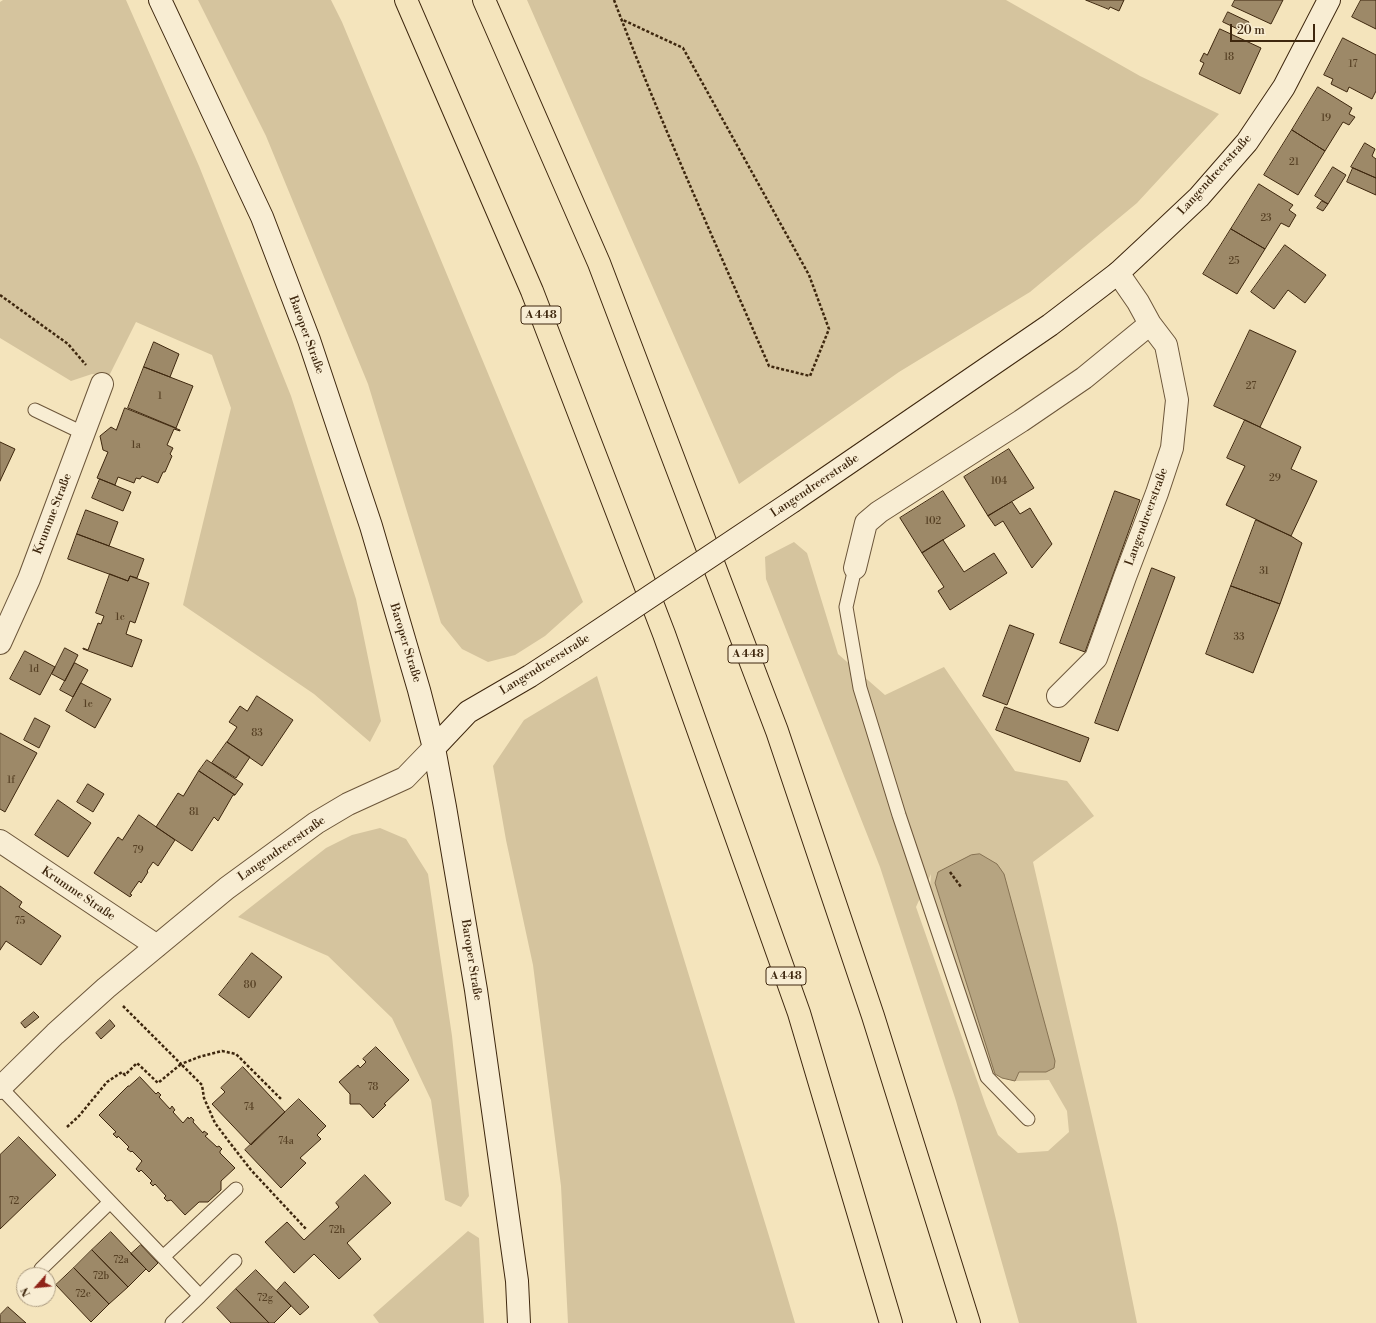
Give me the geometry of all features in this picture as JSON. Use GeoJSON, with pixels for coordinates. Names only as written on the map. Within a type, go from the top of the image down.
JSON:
{"type":"FeatureCollection","features":[{"type":"Feature","properties":{"kind":"highway","name":"A 448"},"geometry":{"type":"LineString","coordinates":[[406,0],[532,291],[664,634],[799,1013],[891,1323]]}},
{"type":"Feature","properties":{"kind":"highway","name":"A 448"},"geometry":{"type":"LineString","coordinates":[[484,0],[599,263],[777,731],[873,1016],[969,1323]]}},
{"type":"Feature","properties":{"kind":"main road","name":"Baroper Straße"},"geometry":{"type":"LineString","coordinates":[[160,0],[262,217],[309,340],[371,526],[419,690],[434,748],[482,1027],[517,1281],[519,1323]]}},
{"type":"Feature","properties":{"kind":"main road","name":"Langendreerstraße"},"geometry":{"type":"LineString","coordinates":[[0,1088],[55,1034],[106,988],[227,888],[316,823],[348,804],[405,778],[468,712],[530,676],[793,501],[1050,325],[1118,273],[1199,196],[1247,142],[1284,87],[1329,0]]}},
{"type":"Feature","properties":{"kind":"main road","name":"Langendreerstraße"},"geometry":{"type":"LineString","coordinates":[[1058,696],[1096,658],[1125,576],[1158,493],[1172,448],[1177,400],[1166,345],[1150,324],[1138,302],[1118,273]]}},
{"type":"Feature","properties":{"kind":"main road"},"geometry":{"type":"LineString","coordinates":[[855,568],[866,523],[879,512],[1078,383],[1150,324]]}},
{"type":"Feature","properties":{"kind":"main road","name":"Krumme Straße"},"geometry":{"type":"LineString","coordinates":[[0,643],[28,579],[102,384]]}},
{"type":"Feature","properties":{"kind":"main road","name":"Krumme Straße"},"geometry":{"type":"LineString","coordinates":[[0,841],[157,946]]}},
{"type":"Feature","properties":{"kind":"lane"},"geometry":{"type":"LineString","coordinates":[[35,410],[83,434]]}},
{"type":"Feature","properties":{"kind":"lane"},"geometry":{"type":"LineString","coordinates":[[855,568],[846,608],[860,688],[901,822],[987,1077],[1028,1119]]}},
{"type":"Feature","properties":{"kind":"lane"},"geometry":{"type":"LineString","coordinates":[[0,1088],[200,1296]]}},
{"type":"Feature","properties":{"kind":"lane"},"geometry":{"type":"LineString","coordinates":[[163,1257],[236,1189]]}},
{"type":"Feature","properties":{"kind":"lane"},"geometry":{"type":"LineString","coordinates":[[43,1267],[110,1202]]}},
{"type":"Feature","properties":{"kind":"lane"},"geometry":{"type":"LineString","coordinates":[[172,1323],[235,1261]]}},
{"type":"Feature","properties":{"kind":"path"},"geometry":{"type":"LineString","coordinates":[[614,0],[621,19],[649,90],[769,366],[810,376],[830,329],[809,275],[683,48],[621,19]]}},
{"type":"Feature","properties":{"kind":"path"},"geometry":{"type":"LineString","coordinates":[[0,295],[68,344],[102,384]]}},
{"type":"Feature","properties":{"kind":"path"},"geometry":{"type":"LineString","coordinates":[[950,872],[961,887]]}},
{"type":"Feature","properties":{"kind":"path"},"geometry":{"type":"LineString","coordinates":[[106,988],[202,1086],[204,1098],[215,1123],[230,1144],[251,1170],[306,1229]]}},
{"type":"Feature","properties":{"kind":"path"},"geometry":{"type":"LineString","coordinates":[[52,1141],[79,1116],[107,1082],[122,1072],[125,1074],[137,1064],[158,1083],[180,1064],[222,1051],[236,1054],[281,1099]]}},
{"type":"Feature","properties":{"kind":"shaded area"},"geometry":{"type":"Polygon","coordinates":[[[3,0],[126,0],[199,166],[291,396],[356,599],[381,721],[370,742],[314,694],[183,605],[231,408],[212,355],[136,322],[109,376],[92,374],[71,381],[0,338],[0,2],[3,0]]]}},
{"type":"Feature","properties":{"kind":"shaded area"},"geometry":{"type":"Polygon","coordinates":[[[198,0],[331,0],[342,22],[583,602],[545,636],[515,655],[488,662],[462,649],[441,623],[368,384],[266,136],[198,0]]]}},
{"type":"Feature","properties":{"kind":"shaded area"},"geometry":{"type":"Polygon","coordinates":[[[527,0],[1006,0],[1140,76],[1219,114],[1137,203],[1030,292],[899,372],[739,484],[527,0]]]}},
{"type":"Feature","properties":{"kind":"shaded area"},"geometry":{"type":"Polygon","coordinates":[[[794,542],[807,553],[838,654],[885,695],[944,667],[1015,771],[1067,781],[1094,816],[1033,862],[1117,1224],[1137,1323],[1019,1323],[956,1101],[880,867],[766,579],[765,557],[794,542]],[[931,874],[916,907],[986,1106],[998,1135],[1018,1153],[1048,1151],[1069,1132],[1067,1111],[1049,1080],[1015,1081],[1002,1078],[992,1072],[930,888],[931,874]]]}},
{"type":"Feature","properties":{"kind":"shaded area"},"geometry":{"type":"Polygon","coordinates":[[[597,676],[795,1323],[568,1323],[561,1186],[533,965],[506,840],[493,766],[524,720],[597,676]]]}},
{"type":"Feature","properties":{"kind":"shaded area"},"geometry":{"type":"Polygon","coordinates":[[[380,828],[406,839],[428,874],[452,1036],[469,1196],[461,1207],[445,1200],[431,1100],[392,1018],[328,956],[238,917],[326,848],[352,835],[380,828]]]}},
{"type":"Feature","properties":{"kind":"shaded area"},"geometry":{"type":"Polygon","coordinates":[[[980,854],[997,864],[1004,874],[1055,1061],[1054,1068],[1046,1072],[1019,1072],[1015,1081],[1002,1078],[995,1074],[935,883],[938,872],[971,855],[980,854]]]}},
{"type":"Feature","properties":{"kind":"shaded area"},"geometry":{"type":"Polygon","coordinates":[[[468,1231],[479,1238],[484,1323],[379,1323],[373,1315],[468,1231]]]}},
{"type":"Feature","properties":{"kind":"building"},"geometry":{"type":"Polygon","coordinates":[[[1086,0],[1124,0],[1119,11],[1110,7],[1109,9],[1086,0]]]}},
{"type":"Feature","properties":{"kind":"building"},"geometry":{"type":"Polygon","coordinates":[[[1235,0],[1283,0],[1271,24],[1232,6],[1235,0]]]}},
{"type":"Feature","properties":{"kind":"building"},"geometry":{"type":"Polygon","coordinates":[[[1361,0],[1376,0],[1376,29],[1352,17],[1361,0]]]}},
{"type":"Feature","properties":{"kind":"building"},"geometry":{"type":"Polygon","coordinates":[[[1228,12],[1249,22],[1244,32],[1223,22],[1228,12]]]}},
{"type":"Feature","properties":{"kind":"building"},"geometry":{"type":"Polygon","coordinates":[[[1220,29],[1261,48],[1240,94],[1199,74],[1204,63],[1200,61],[1204,53],[1207,55],[1220,29]]]}},
{"type":"Feature","properties":{"kind":"building"},"geometry":{"type":"Polygon","coordinates":[[[1343,38],[1376,55],[1376,91],[1372,99],[1349,87],[1347,92],[1331,84],[1333,79],[1324,75],[1343,38]]]}},
{"type":"Feature","properties":{"kind":"building"},"geometry":{"type":"Polygon","coordinates":[[[1318,87],[1352,108],[1349,114],[1355,117],[1349,125],[1343,122],[1325,151],[1292,130],[1318,87]]]}},
{"type":"Feature","properties":{"kind":"building"},"geometry":{"type":"Polygon","coordinates":[[[1292,130],[1325,151],[1298,195],[1264,175],[1292,130]]]}},
{"type":"Feature","properties":{"kind":"building"},"geometry":{"type":"Polygon","coordinates":[[[1365,143],[1375,149],[1372,156],[1376,159],[1376,178],[1351,167],[1365,143]]]}},
{"type":"Feature","properties":{"kind":"building"},"geometry":{"type":"Polygon","coordinates":[[[1333,167],[1346,175],[1328,204],[1315,196],[1333,167]]]}},
{"type":"Feature","properties":{"kind":"building"},"geometry":{"type":"Polygon","coordinates":[[[1353,168],[1376,178],[1376,195],[1347,182],[1353,168]]]}},
{"type":"Feature","properties":{"kind":"building"},"geometry":{"type":"Polygon","coordinates":[[[1259,184],[1293,205],[1289,210],[1296,215],[1289,227],[1281,223],[1265,249],[1231,229],[1259,184]]]}},
{"type":"Feature","properties":{"kind":"building"},"geometry":{"type":"Polygon","coordinates":[[[1322,201],[1328,204],[1323,211],[1317,208],[1322,201]]]}},
{"type":"Feature","properties":{"kind":"building"},"geometry":{"type":"Polygon","coordinates":[[[1231,229],[1265,249],[1237,294],[1203,274],[1231,229]]]}},
{"type":"Feature","properties":{"kind":"building"},"geometry":{"type":"Polygon","coordinates":[[[1285,245],[1326,275],[1305,303],[1288,290],[1274,309],[1251,292],[1285,245]]]}},
{"type":"Feature","properties":{"kind":"building"},"geometry":{"type":"Polygon","coordinates":[[[1250,330],[1296,351],[1260,427],[1214,406],[1250,330]]]}},
{"type":"Feature","properties":{"kind":"building"},"geometry":{"type":"Polygon","coordinates":[[[154,342],[179,354],[170,377],[144,367],[154,342]]]}},
{"type":"Feature","properties":{"kind":"building"},"geometry":{"type":"Polygon","coordinates":[[[144,367],[193,386],[176,428],[128,408],[144,367]]]}},
{"type":"Feature","properties":{"kind":"building"},"geometry":{"type":"Polygon","coordinates":[[[125,408],[180,430],[174,429],[167,445],[173,448],[170,454],[172,456],[158,483],[142,476],[140,479],[136,478],[134,483],[118,477],[115,485],[97,478],[108,452],[103,450],[100,436],[111,427],[116,430],[125,408]]]}},
{"type":"Feature","properties":{"kind":"building"},"geometry":{"type":"Polygon","coordinates":[[[1245,420],[1301,447],[1291,469],[1317,481],[1291,536],[1226,505],[1245,466],[1227,458],[1245,420]]]}},
{"type":"Feature","properties":{"kind":"building"},"geometry":{"type":"Polygon","coordinates":[[[0,442],[15,449],[0,481],[0,442]]]}},
{"type":"Feature","properties":{"kind":"building"},"geometry":{"type":"Polygon","coordinates":[[[1009,449],[1034,488],[988,516],[964,477],[1009,449]]]}},
{"type":"Feature","properties":{"kind":"building"},"geometry":{"type":"Polygon","coordinates":[[[100,479],[131,492],[123,511],[92,498],[100,479]]]}},
{"type":"Feature","properties":{"kind":"building"},"geometry":{"type":"Polygon","coordinates":[[[943,491],[965,526],[922,553],[900,518],[943,491]]]}},
{"type":"Feature","properties":{"kind":"building"},"geometry":{"type":"Polygon","coordinates":[[[1115,491],[1140,500],[1085,652],[1060,643],[1115,491]]]}},
{"type":"Feature","properties":{"kind":"building"},"geometry":{"type":"Polygon","coordinates":[[[1012,502],[1020,514],[1030,508],[1052,544],[1032,568],[1003,521],[995,526],[988,516],[1012,502]]]}},
{"type":"Feature","properties":{"kind":"building"},"geometry":{"type":"Polygon","coordinates":[[[86,510],[118,522],[109,546],[77,534],[86,510]]]}},
{"type":"Feature","properties":{"kind":"building"},"geometry":{"type":"Polygon","coordinates":[[[1256,520],[1291,536],[1302,543],[1280,604],[1231,586],[1256,520]]]}},
{"type":"Feature","properties":{"kind":"building"},"geometry":{"type":"Polygon","coordinates":[[[77,534],[144,559],[137,578],[130,576],[128,581],[68,559],[77,534]]]}},
{"type":"Feature","properties":{"kind":"building"},"geometry":{"type":"Polygon","coordinates":[[[943,540],[964,572],[994,553],[1007,573],[950,610],[938,591],[944,587],[922,553],[943,540]]]}},
{"type":"Feature","properties":{"kind":"building"},"geometry":{"type":"Polygon","coordinates":[[[1152,568],[1175,577],[1118,731],[1095,723],[1152,568]]]}},
{"type":"Feature","properties":{"kind":"building"},"geometry":{"type":"Polygon","coordinates":[[[110,574],[128,581],[130,576],[149,583],[135,623],[130,621],[126,634],[142,640],[132,667],[83,649],[88,650],[98,623],[101,624],[104,616],[96,613],[110,574]]]}},
{"type":"Feature","properties":{"kind":"building"},"geometry":{"type":"Polygon","coordinates":[[[1231,586],[1280,604],[1253,673],[1206,654],[1231,586]]]}},
{"type":"Feature","properties":{"kind":"building"},"geometry":{"type":"Polygon","coordinates":[[[1010,625],[1034,634],[1007,705],[983,696],[1010,625]]]}},
{"type":"Feature","properties":{"kind":"building"},"geometry":{"type":"Polygon","coordinates":[[[65,648],[78,655],[65,681],[52,674],[65,648]]]}},
{"type":"Feature","properties":{"kind":"building"},"geometry":{"type":"Polygon","coordinates":[[[25,651],[55,667],[40,695],[10,679],[25,651]]]}},
{"type":"Feature","properties":{"kind":"building"},"geometry":{"type":"Polygon","coordinates":[[[75,663],[88,670],[73,697],[60,690],[75,663]]]}},
{"type":"Feature","properties":{"kind":"building"},"geometry":{"type":"Polygon","coordinates":[[[81,683],[111,699],[95,728],[66,711],[81,683]]]}},
{"type":"Feature","properties":{"kind":"building"},"geometry":{"type":"Polygon","coordinates":[[[257,696],[293,720],[262,766],[227,742],[237,727],[229,722],[240,706],[247,711],[257,696]]]}},
{"type":"Feature","properties":{"kind":"building"},"geometry":{"type":"Polygon","coordinates":[[[1005,707],[1089,738],[1080,762],[996,730],[1005,707]]]}},
{"type":"Feature","properties":{"kind":"building"},"geometry":{"type":"Polygon","coordinates":[[[35,718],[50,726],[39,748],[24,740],[35,718]]]}},
{"type":"Feature","properties":{"kind":"building"},"geometry":{"type":"Polygon","coordinates":[[[0,733],[37,753],[5,812],[0,809],[0,733]]]}},
{"type":"Feature","properties":{"kind":"building"},"geometry":{"type":"Polygon","coordinates":[[[227,742],[250,757],[236,778],[212,763],[227,742]]]}},
{"type":"Feature","properties":{"kind":"building"},"geometry":{"type":"Polygon","coordinates":[[[207,760],[243,784],[235,795],[199,771],[207,760]]]}},
{"type":"Feature","properties":{"kind":"building"},"geometry":{"type":"Polygon","coordinates":[[[199,771],[235,795],[233,795],[218,821],[214,817],[192,851],[156,827],[178,793],[183,796],[199,771]]]}},
{"type":"Feature","properties":{"kind":"building"},"geometry":{"type":"Polygon","coordinates":[[[88,784],[104,794],[93,812],[77,802],[88,784]]]}},
{"type":"Feature","properties":{"kind":"building"},"geometry":{"type":"Polygon","coordinates":[[[58,800],[91,823],[68,857],[35,835],[58,800]]]}},
{"type":"Feature","properties":{"kind":"building"},"geometry":{"type":"Polygon","coordinates":[[[139,815],[175,840],[158,866],[153,862],[141,883],[139,881],[130,894],[132,895],[130,897],[94,873],[118,837],[122,840],[139,815]]]}},
{"type":"Feature","properties":{"kind":"building"},"geometry":{"type":"Polygon","coordinates":[[[0,886],[22,902],[19,907],[61,936],[41,965],[6,941],[0,950],[0,886]]]}},
{"type":"Feature","properties":{"kind":"building"},"geometry":{"type":"Polygon","coordinates":[[[252,953],[282,977],[249,1018],[219,995],[252,953]]]}},
{"type":"Feature","properties":{"kind":"building"},"geometry":{"type":"Polygon","coordinates":[[[34,1012],[39,1017],[25,1028],[21,1023],[34,1012]]]}},
{"type":"Feature","properties":{"kind":"building"},"geometry":{"type":"Polygon","coordinates":[[[110,1020],[115,1026],[101,1039],[96,1033],[110,1020]]]}},
{"type":"Feature","properties":{"kind":"building"},"geometry":{"type":"Polygon","coordinates":[[[376,1047],[409,1080],[384,1104],[386,1105],[373,1118],[360,1104],[350,1104],[350,1094],[339,1082],[358,1065],[360,1068],[366,1062],[363,1059],[376,1047]]]}},
{"type":"Feature","properties":{"kind":"building"},"geometry":{"type":"Polygon","coordinates":[[[243,1067],[285,1112],[251,1145],[212,1104],[225,1092],[221,1088],[243,1067]]]}},
{"type":"Feature","properties":{"kind":"building"},"geometry":{"type":"Polygon","coordinates":[[[140,1077],[156,1094],[158,1092],[161,1095],[159,1097],[170,1109],[172,1106],[175,1110],[173,1112],[183,1123],[188,1117],[189,1119],[191,1117],[194,1120],[193,1122],[203,1133],[204,1131],[208,1134],[205,1136],[217,1147],[219,1146],[222,1149],[220,1153],[235,1168],[221,1181],[221,1190],[208,1202],[199,1202],[185,1215],[171,1200],[167,1201],[164,1198],[166,1196],[155,1184],[153,1186],[150,1183],[152,1181],[141,1170],[139,1172],[136,1169],[142,1161],[132,1151],[131,1152],[127,1149],[129,1147],[118,1136],[117,1138],[113,1134],[116,1132],[99,1115],[128,1086],[140,1077]]]}},
{"type":"Feature","properties":{"kind":"building"},"geometry":{"type":"Polygon","coordinates":[[[299,1099],[326,1126],[317,1135],[321,1139],[300,1158],[306,1163],[281,1188],[245,1150],[299,1099]]]}},
{"type":"Feature","properties":{"kind":"building"},"geometry":{"type":"Polygon","coordinates":[[[19,1137],[56,1175],[0,1229],[0,1155],[19,1137]]]}},
{"type":"Feature","properties":{"kind":"building"},"geometry":{"type":"Polygon","coordinates":[[[365,1175],[391,1203],[347,1243],[361,1259],[339,1279],[314,1254],[294,1273],[265,1242],[287,1222],[304,1240],[339,1207],[336,1203],[365,1175]]]}},
{"type":"Feature","properties":{"kind":"building"},"geometry":{"type":"Polygon","coordinates":[[[111,1232],[146,1269],[128,1287],[92,1250],[111,1232]]]}},
{"type":"Feature","properties":{"kind":"building"},"geometry":{"type":"Polygon","coordinates":[[[141,1245],[158,1263],[149,1272],[131,1254],[141,1245]]]}},
{"type":"Feature","properties":{"kind":"building"},"geometry":{"type":"Polygon","coordinates":[[[92,1250],[128,1287],[109,1304],[74,1268],[92,1250]]]}},
{"type":"Feature","properties":{"kind":"building"},"geometry":{"type":"Polygon","coordinates":[[[74,1268],[109,1304],[91,1322],[56,1285],[74,1268]]]}},
{"type":"Feature","properties":{"kind":"building"},"geometry":{"type":"Polygon","coordinates":[[[256,1270],[291,1306],[274,1323],[269,1323],[236,1289],[256,1270]]]}},
{"type":"Feature","properties":{"kind":"building"},"geometry":{"type":"Polygon","coordinates":[[[285,1282],[309,1307],[300,1315],[277,1291],[285,1282]]]}},
{"type":"Feature","properties":{"kind":"building"},"geometry":{"type":"Polygon","coordinates":[[[236,1289],[269,1323],[231,1323],[217,1308],[236,1289]]]}},
{"type":"Feature","properties":{"kind":"building"},"geometry":{"type":"Polygon","coordinates":[[[8,1307],[26,1323],[0,1323],[0,1315],[8,1307]]]}}]}
